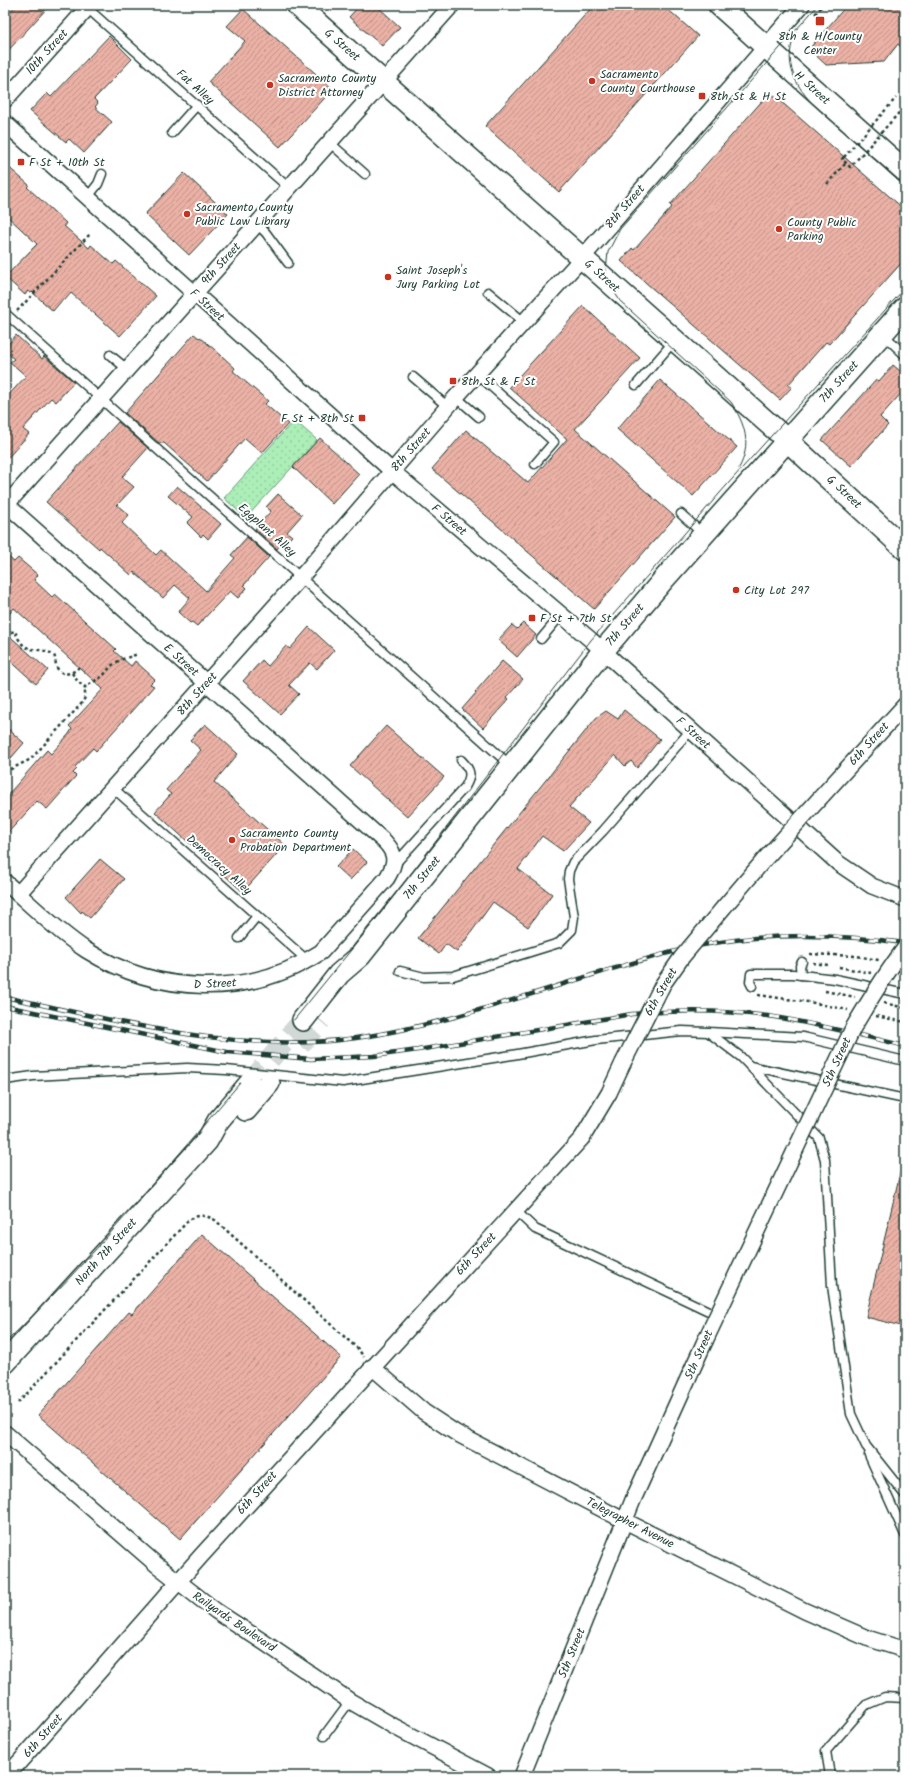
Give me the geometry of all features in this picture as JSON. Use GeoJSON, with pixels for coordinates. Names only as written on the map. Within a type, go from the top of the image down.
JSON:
{"type":"FeatureCollection","features":[{"type":"Feature","properties":{"kind":"main road","name":"G Street"},"geometry":{"type":"LineString","coordinates":[[297,5],[788,440],[905,549]]}},
{"type":"Feature","properties":{"kind":"main road","name":"H Street"},"geometry":{"type":"LineString","coordinates":[[719,5],[905,171]]}},
{"type":"Feature","properties":{"kind":"main road","name":"7th Street"},"geometry":{"type":"LineString","coordinates":[[312,1020],[339,974],[360,956],[603,651],[704,534],[905,308]]}},
{"type":"Feature","properties":{"kind":"main road","name":"North 7th Street"},"geometry":{"type":"LineString","coordinates":[[5,1363],[207,1141],[218,1121],[260,1083]]}},
{"type":"Feature","properties":{"kind":"street","name":"9th Street"},"geometry":{"type":"LineString","coordinates":[[6,503],[452,5]]}},
{"type":"Feature","properties":{"kind":"street","name":"8th Street"},"geometry":{"type":"LineString","coordinates":[[18,894],[301,577],[452,402],[582,258],[802,5]]}},
{"type":"Feature","properties":{"kind":"street","name":"10th Street"},"geometry":{"type":"LineString","coordinates":[[5,100],[87,6]]}},
{"type":"Feature","properties":{"kind":"street","name":"F Street"},"geometry":{"type":"LineString","coordinates":[[5,123],[392,471],[603,651],[838,863],[872,886],[905,899]]}},
{"type":"Feature","properties":{"kind":"street","name":"E Street"},"geometry":{"type":"LineString","coordinates":[[6,503],[392,849],[394,865]]}},
{"type":"Feature","properties":{"kind":"street","name":"6th Street"},"geometry":{"type":"LineString","coordinates":[[8,1776],[177,1582],[582,1138],[610,1093],[623,1063],[663,984],[682,957],[764,860],[905,705]]}},
{"type":"Feature","properties":{"kind":"street","name":"D Street"},"geometry":{"type":"LineString","coordinates":[[5,882],[65,935],[86,950],[133,973],[156,980],[206,987],[258,980],[308,961],[321,952],[334,939],[383,883],[394,865]]}},
{"type":"Feature","properties":{"kind":"street","name":"5th Street"},"geometry":{"type":"LineString","coordinates":[[522,1776],[625,1521],[717,1315],[853,1028],[875,991],[905,948]]}},
{"type":"Feature","properties":{"kind":"street","name":"Telegrapher Avenue"},"geometry":{"type":"LineString","coordinates":[[372,1367],[424,1412],[456,1433],[625,1521],[818,1616],[867,1638],[905,1650]]}},
{"type":"Feature","properties":{"kind":"street","name":"Railyards Boulevard"},"geometry":{"type":"LineString","coordinates":[[5,1433],[177,1582],[216,1611],[266,1643],[350,1701],[395,1727],[488,1776]]}},
{"type":"Feature","properties":{"kind":"lane","name":"Fat Alley"},"geometry":{"type":"LineString","coordinates":[[87,6],[289,188]]}},
{"type":"Feature","properties":{"kind":"lane"},"geometry":{"type":"LineString","coordinates":[[172,133],[196,105]]}},
{"type":"Feature","properties":{"kind":"lane"},"geometry":{"type":"LineString","coordinates":[[329,142],[366,174]]}},
{"type":"Feature","properties":{"kind":"lane"},"geometry":{"type":"LineString","coordinates":[[87,198],[98,184],[102,174]]}},
{"type":"Feature","properties":{"kind":"lane"},"geometry":{"type":"LineString","coordinates":[[257,224],[269,237],[288,263]]}},
{"type":"Feature","properties":{"kind":"lane"},"geometry":{"type":"LineString","coordinates":[[488,292],[524,322]]}},
{"type":"Feature","properties":{"kind":"lane","name":"Eggplant Alley"},"geometry":{"type":"LineString","coordinates":[[8,316],[512,767]]}},
{"type":"Feature","properties":{"kind":"lane"},"geometry":{"type":"LineString","coordinates":[[883,334],[905,355]]}},
{"type":"Feature","properties":{"kind":"lane"},"geometry":{"type":"LineString","coordinates":[[636,384],[675,340]]}},
{"type":"Feature","properties":{"kind":"lane"},"geometry":{"type":"LineString","coordinates":[[110,355],[127,369]]}},
{"type":"Feature","properties":{"kind":"lane"},"geometry":{"type":"LineString","coordinates":[[477,374],[554,442],[535,464]]}},
{"type":"Feature","properties":{"kind":"lane"},"geometry":{"type":"LineString","coordinates":[[413,377],[479,417]]}},
{"type":"Feature","properties":{"kind":"lane"},"geometry":{"type":"LineString","coordinates":[[681,514],[704,534]]}},
{"type":"Feature","properties":{"kind":"lane"},"geometry":{"type":"LineString","coordinates":[[541,639],[561,615]]}},
{"type":"Feature","properties":{"kind":"lane"},"geometry":{"type":"LineString","coordinates":[[400,971],[424,978],[453,976],[560,943],[572,930],[574,917],[568,879],[569,871],[573,862],[603,831],[690,731]]}},
{"type":"Feature","properties":{"kind":"lane"},"geometry":{"type":"LineString","coordinates":[[394,865],[464,787],[471,775],[470,770],[462,760]]}},
{"type":"Feature","properties":{"kind":"lane","name":"Democracy Alley"},"geometry":{"type":"LineString","coordinates":[[113,788],[308,961]]}},
{"type":"Feature","properties":{"kind":"lane"},"geometry":{"type":"LineString","coordinates":[[239,938],[257,916]]}},
{"type":"Feature","properties":{"kind":"lane"},"geometry":{"type":"LineString","coordinates":[[801,975],[800,966],[802,962]]}},
{"type":"Feature","properties":{"kind":"lane"},"geometry":{"type":"LineString","coordinates":[[752,986],[750,982],[751,974],[801,975],[835,979],[905,994]]}},
{"type":"Feature","properties":{"kind":"lane"},"geometry":{"type":"LineString","coordinates":[[5,1080],[33,1076],[187,1068],[226,1070],[343,1082],[596,1040],[682,1030],[803,1037],[905,1061]]}},
{"type":"Feature","properties":{"kind":"lane"},"geometry":{"type":"LineString","coordinates":[[708,1032],[730,1047],[750,1066],[819,1138],[825,1160],[832,1286],[851,1414],[905,1534]]}},
{"type":"Feature","properties":{"kind":"lane"},"geometry":{"type":"LineString","coordinates":[[750,1066],[905,1099]]}},
{"type":"Feature","properties":{"kind":"lane"},"geometry":{"type":"LineString","coordinates":[[516,1211],[535,1229],[717,1315]]}},
{"type":"Feature","properties":{"kind":"lane"},"geometry":{"type":"LineString","coordinates":[[851,1414],[866,1446],[905,1495]]}},
{"type":"Feature","properties":{"kind":"lane"},"geometry":{"type":"LineString","coordinates":[[830,1776],[826,1751],[866,1705],[885,1697],[905,1698]]}},
{"type":"Feature","properties":{"kind":"lane"},"geometry":{"type":"LineString","coordinates":[[324,1736],[350,1701]]}},
{"type":"Feature","properties":{"kind":"path"},"geometry":{"type":"LineString","coordinates":[[896,98],[842,159],[850,167],[905,106]]}},
{"type":"Feature","properties":{"kind":"path"},"geometry":{"type":"LineString","coordinates":[[826,184],[846,163]]}},
{"type":"Feature","properties":{"kind":"path"},"geometry":{"type":"LineString","coordinates":[[8,316],[91,233]]}},
{"type":"Feature","properties":{"kind":"path"},"geometry":{"type":"LineString","coordinates":[[5,634],[15,631],[19,640],[28,649],[50,652],[56,658],[57,667],[59,670],[68,674],[72,673],[79,667]]}},
{"type":"Feature","properties":{"kind":"path"},"geometry":{"type":"LineString","coordinates":[[85,687],[104,676],[111,666],[120,660],[138,654]]}},
{"type":"Feature","properties":{"kind":"path"},"geometry":{"type":"LineString","coordinates":[[72,673],[78,682],[85,687]]}},
{"type":"Feature","properties":{"kind":"path"},"geometry":{"type":"LineString","coordinates":[[5,772],[24,764],[37,753],[83,702],[85,697],[85,687]]}},
{"type":"Feature","properties":{"kind":"path"},"geometry":{"type":"LineString","coordinates":[[830,966],[797,962],[798,958],[801,956],[811,954],[856,956],[886,961]]}},
{"type":"Feature","properties":{"kind":"path"},"geometry":{"type":"LineString","coordinates":[[837,966],[876,974]]}},
{"type":"Feature","properties":{"kind":"path"},"geometry":{"type":"LineString","coordinates":[[752,986],[747,986],[748,990],[756,994],[851,1010]]}},
{"type":"Feature","properties":{"kind":"path"},"geometry":{"type":"LineString","coordinates":[[820,990],[857,997]]}},
{"type":"Feature","properties":{"kind":"path"},"geometry":{"type":"LineString","coordinates":[[879,1002],[905,1008]]}},
{"type":"Feature","properties":{"kind":"path"},"geometry":{"type":"LineString","coordinates":[[872,1014],[905,1022]]}},
{"type":"Feature","properties":{"kind":"path"},"geometry":{"type":"LineString","coordinates":[[18,1403],[187,1222],[196,1216],[206,1216],[215,1220],[358,1349],[372,1367]]}},
{"type":"Feature","properties":{"kind":"green space"},"geometry":{"type":"Polygon","coordinates":[[[294,420],[317,440],[246,518],[224,498],[294,420]]]}},
{"type":"Feature","properties":{"kind":"building"},"geometry":{"type":"Polygon","coordinates":[[[16,5],[50,5],[5,54],[5,17],[16,5]]]}},
{"type":"Feature","properties":{"kind":"building"},"geometry":{"type":"Polygon","coordinates":[[[360,5],[376,5],[400,27],[382,46],[349,17],[360,5]]]}},
{"type":"Feature","properties":{"kind":"building","name":"Sacramento County Courthouse"},"geometry":{"type":"Polygon","coordinates":[[[594,5],[663,5],[698,36],[559,192],[485,126],[594,5]]]}},
{"type":"Feature","properties":{"kind":"building"},"geometry":{"type":"Polygon","coordinates":[[[847,5],[905,5],[905,51],[898,44],[884,62],[826,65],[809,49],[847,5]]]}},
{"type":"Feature","properties":{"kind":"building","name":"Sacramento County District Attorney"},"geometry":{"type":"Polygon","coordinates":[[[243,9],[333,89],[280,147],[208,82],[245,41],[227,26],[243,9]]]}},
{"type":"Feature","properties":{"kind":"building"},"geometry":{"type":"Polygon","coordinates":[[[109,36],[132,59],[94,99],[98,103],[95,107],[112,122],[84,153],[69,139],[66,142],[30,111],[47,93],[51,97],[109,36]]]}},
{"type":"Feature","properties":{"kind":"building","name":"County Public Parking"},"geometry":{"type":"Polygon","coordinates":[[[770,92],[905,210],[905,259],[829,344],[826,342],[788,385],[792,387],[780,400],[621,261],[632,248],[634,250],[672,207],[670,205],[770,92]]]}},
{"type":"Feature","properties":{"kind":"building"},"geometry":{"type":"Polygon","coordinates":[[[5,164],[29,185],[27,187],[66,223],[64,226],[89,248],[91,245],[113,264],[116,261],[156,296],[120,336],[71,293],[65,300],[63,299],[53,311],[32,292],[31,293],[28,291],[25,295],[5,277],[37,244],[5,214],[5,164]]]}},
{"type":"Feature","properties":{"kind":"building","name":"Sacramento County Public Law Library"},"geometry":{"type":"Polygon","coordinates":[[[184,173],[228,214],[189,255],[145,214],[184,173]]]}},
{"type":"Feature","properties":{"kind":"building"},"geometry":{"type":"Polygon","coordinates":[[[583,306],[640,358],[575,429],[675,517],[594,609],[432,469],[466,430],[528,483],[567,439],[509,387],[583,306]]]}},
{"type":"Feature","properties":{"kind":"building"},"geometry":{"type":"Polygon","coordinates":[[[194,334],[199,338],[200,337],[235,368],[233,371],[268,401],[265,404],[288,424],[262,453],[245,438],[207,481],[164,443],[159,443],[125,413],[194,334]]]}},
{"type":"Feature","properties":{"kind":"building"},"geometry":{"type":"Polygon","coordinates":[[[16,335],[42,359],[44,356],[74,382],[56,402],[51,398],[23,429],[29,434],[5,461],[5,399],[26,376],[10,362],[14,359],[5,351],[5,348],[16,335]]]}},
{"type":"Feature","properties":{"kind":"building"},"geometry":{"type":"Polygon","coordinates":[[[893,365],[905,375],[905,389],[880,417],[888,425],[851,466],[822,440],[877,379],[879,381],[893,365]]]}},
{"type":"Feature","properties":{"kind":"building"},"geometry":{"type":"Polygon","coordinates":[[[660,380],[737,447],[693,496],[617,429],[660,380]]]}},
{"type":"Feature","properties":{"kind":"building"},"geometry":{"type":"Polygon","coordinates":[[[118,422],[148,448],[122,477],[134,487],[117,505],[129,515],[122,523],[156,555],[161,550],[206,591],[235,558],[231,555],[247,537],[269,557],[244,585],[247,588],[238,598],[230,591],[197,626],[192,622],[190,623],[178,612],[190,598],[175,585],[163,598],[134,572],[131,575],[100,547],[99,549],[46,502],[118,422]]]}},
{"type":"Feature","properties":{"kind":"building"},"geometry":{"type":"Polygon","coordinates":[[[320,438],[359,474],[332,504],[293,467],[320,438]]]}},
{"type":"Feature","properties":{"kind":"building"},"geometry":{"type":"Polygon","coordinates":[[[177,486],[221,524],[208,539],[203,534],[201,537],[187,523],[193,517],[168,496],[177,486]]]}},
{"type":"Feature","properties":{"kind":"building"},"geometry":{"type":"Polygon","coordinates":[[[278,494],[302,515],[287,532],[292,536],[277,549],[255,529],[271,511],[266,507],[278,494]]]}},
{"type":"Feature","properties":{"kind":"building"},"geometry":{"type":"Polygon","coordinates":[[[5,554],[14,562],[18,558],[38,575],[34,580],[52,597],[55,594],[116,649],[114,651],[131,666],[135,661],[155,679],[150,684],[154,686],[96,751],[93,748],[75,767],[77,769],[73,773],[76,776],[47,809],[37,801],[5,836],[5,798],[47,750],[51,754],[69,734],[72,729],[69,726],[103,689],[14,608],[5,619],[5,554]]]}},
{"type":"Feature","properties":{"kind":"building"},"geometry":{"type":"Polygon","coordinates":[[[523,623],[536,635],[517,657],[498,640],[512,625],[517,629],[523,623]]]}},
{"type":"Feature","properties":{"kind":"building"},"geometry":{"type":"Polygon","coordinates":[[[309,627],[334,650],[317,669],[310,663],[289,685],[299,694],[280,714],[243,681],[262,660],[268,666],[286,646],[290,649],[309,627]]]}},
{"type":"Feature","properties":{"kind":"building"},"geometry":{"type":"Polygon","coordinates":[[[5,632],[48,670],[36,684],[5,656],[5,632]]]}},
{"type":"Feature","properties":{"kind":"building"},"geometry":{"type":"Polygon","coordinates":[[[502,661],[523,679],[507,697],[509,699],[483,728],[462,709],[502,661]]]}},
{"type":"Feature","properties":{"kind":"building"},"geometry":{"type":"Polygon","coordinates":[[[624,710],[660,739],[637,768],[631,761],[625,766],[615,755],[569,807],[589,823],[563,851],[542,836],[518,869],[552,894],[528,927],[493,902],[457,952],[446,944],[439,954],[418,938],[596,718],[606,711],[618,719],[624,710]]]}},
{"type":"Feature","properties":{"kind":"building"},"geometry":{"type":"Polygon","coordinates":[[[205,724],[238,754],[214,782],[285,845],[243,892],[155,812],[171,794],[166,790],[201,750],[190,740],[205,724]]]}},
{"type":"Feature","properties":{"kind":"building"},"geometry":{"type":"Polygon","coordinates":[[[5,726],[24,743],[5,765],[5,726]]]}},
{"type":"Feature","properties":{"kind":"building"},"geometry":{"type":"Polygon","coordinates":[[[386,726],[444,777],[407,817],[350,766],[386,726]]]}},
{"type":"Feature","properties":{"kind":"building"},"geometry":{"type":"Polygon","coordinates":[[[353,849],[367,862],[350,880],[336,867],[353,849]]]}},
{"type":"Feature","properties":{"kind":"building"},"geometry":{"type":"Polygon","coordinates":[[[100,859],[124,879],[90,918],[82,911],[81,913],[66,897],[100,859]]]}},
{"type":"Feature","properties":{"kind":"building"},"geometry":{"type":"Polygon","coordinates":[[[900,1173],[905,1173],[905,1327],[866,1317],[900,1173]]]}},
{"type":"Feature","properties":{"kind":"building"},"geometry":{"type":"Polygon","coordinates":[[[202,1234],[341,1357],[180,1539],[38,1415],[129,1312],[132,1314],[202,1234]]]}},
{"type":"Feature","properties":{"kind":"tunnel"},"geometry":{"type":"LineString","coordinates":[[250,1083],[303,1020]]}},
{"type":"Feature","properties":{"kind":"tunnel"},"geometry":{"type":"LineString","coordinates":[[300,1045],[321,1020]]}},
{"type":"Feature","properties":{"kind":"tram line"},"geometry":{"type":"LineString","coordinates":[[739,468],[743,459],[746,442],[743,426],[736,410],[731,402],[620,301],[607,280],[606,271],[608,252],[620,229],[818,5]]}},
{"type":"Feature","properties":{"kind":"tram line"},"geometry":{"type":"LineString","coordinates":[[796,33],[790,52],[790,61],[795,79],[805,95],[905,187]]}},
{"type":"Feature","properties":{"kind":"tram line"},"geometry":{"type":"LineString","coordinates":[[294,1020],[373,923],[591,640],[734,477],[905,288]]}},
{"type":"Feature","properties":{"kind":"tram line"},"geometry":{"type":"LineString","coordinates":[[5,1343],[96,1249],[240,1083]]}},
{"type":"Feature","properties":{"kind":"railway"},"geometry":{"type":"LineString","coordinates":[[5,997],[179,1033],[223,1039],[267,1042],[311,1042],[356,1038],[419,1026],[482,1009],[678,950],[703,945],[779,936],[829,936],[905,943]]}},
{"type":"Feature","properties":{"kind":"railway"},"geometry":{"type":"LineString","coordinates":[[5,1006],[227,1052],[311,1059],[374,1056],[632,1014],[683,1011],[768,1016],[820,1026],[905,1046]]}},
{"type":"Feature","properties":{"kind":"place","name":"8th & H/County Center"},"geometry":{"type":"Point","coordinates":[820,21]}},
{"type":"Feature","properties":{"kind":"place","name":"Sacramento County Courthouse"},"geometry":{"type":"Point","coordinates":[592,81]}},
{"type":"Feature","properties":{"kind":"place","name":"Sacramento County District Attorney"},"geometry":{"type":"Point","coordinates":[270,85]}},
{"type":"Feature","properties":{"kind":"place","name":"8th St & H St"},"geometry":{"type":"Point","coordinates":[702,96]}},
{"type":"Feature","properties":{"kind":"place","name":"F St + 10th St"},"geometry":{"type":"Point","coordinates":[21,162]}},
{"type":"Feature","properties":{"kind":"place","name":"Sacramento County Public Law Library"},"geometry":{"type":"Point","coordinates":[187,214]}},
{"type":"Feature","properties":{"kind":"place","name":"County Public Parking"},"geometry":{"type":"Point","coordinates":[779,229]}},
{"type":"Feature","properties":{"kind":"place","name":"Saint Joseph's Jury Parking Lot"},"geometry":{"type":"Point","coordinates":[388,277]}},
{"type":"Feature","properties":{"kind":"place","name":"8th St & F St"},"geometry":{"type":"Point","coordinates":[453,381]}},
{"type":"Feature","properties":{"kind":"place","name":"F St + 8th St"},"geometry":{"type":"Point","coordinates":[362,418]}},
{"type":"Feature","properties":{"kind":"place","name":"City Lot 297"},"geometry":{"type":"Point","coordinates":[736,590]}},
{"type":"Feature","properties":{"kind":"place","name":"F St + 7th St"},"geometry":{"type":"Point","coordinates":[532,618]}},
{"type":"Feature","properties":{"kind":"place","name":"Sacramento County Probation Department"},"geometry":{"type":"Point","coordinates":[232,840]}}]}
